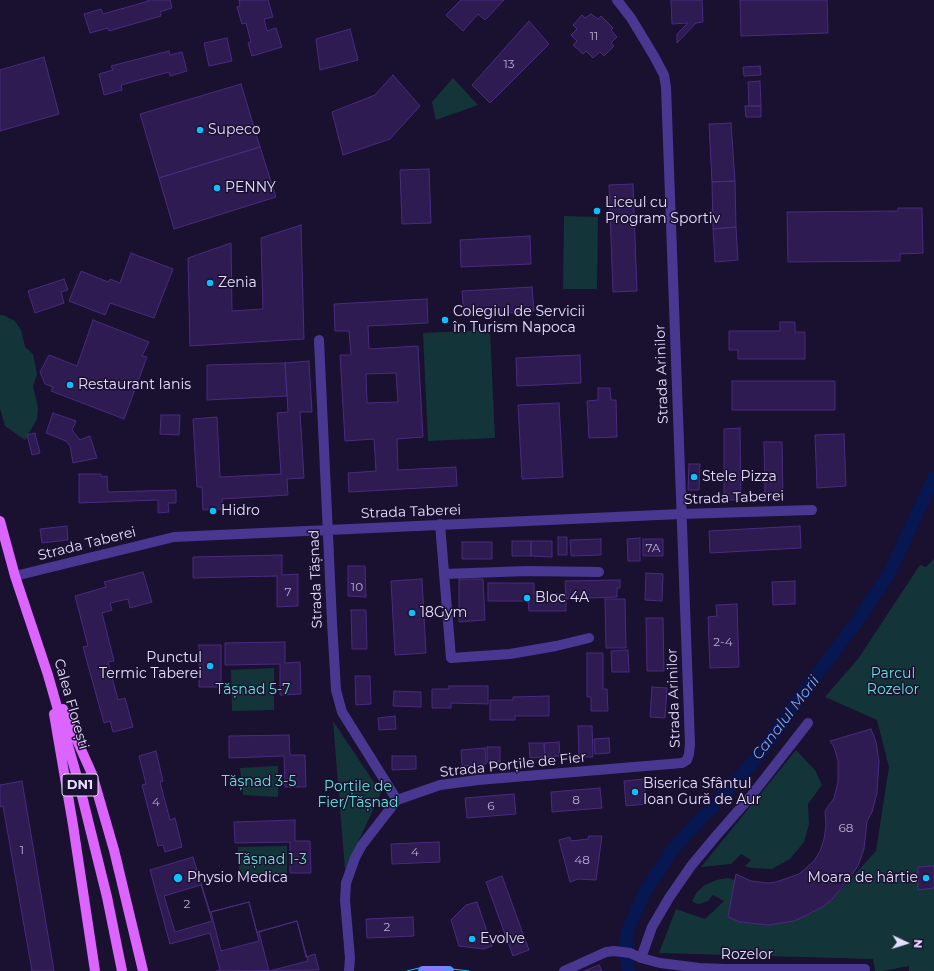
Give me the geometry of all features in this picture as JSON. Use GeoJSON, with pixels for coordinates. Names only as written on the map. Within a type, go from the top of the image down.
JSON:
{"type":"FeatureCollection","features":[{"type":"Feature","properties":{"kind":"main road","name":"Calea Florești"},"geometry":{"type":"LineString","coordinates":[[0,521],[15,576],[48,675],[79,784],[107,897],[122,971]]}},
{"type":"Feature","properties":{"kind":"main road"},"geometry":{"type":"LineString","coordinates":[[48,675],[95,971]]}},
{"type":"Feature","properties":{"kind":"main road"},"geometry":{"type":"LineString","coordinates":[[48,675],[92,774],[114,850],[143,971]]}},
{"type":"Feature","properties":{"kind":"main road"},"geometry":{"type":"LineString","coordinates":[[423,971],[449,971]]}},
{"type":"Feature","properties":{"kind":"street","name":"Strada Arinilor"},"geometry":{"type":"LineString","coordinates":[[617,0],[631,18],[654,56],[664,75],[666,87],[690,744],[687,760]]}},
{"type":"Feature","properties":{"kind":"street","name":"Strada Tășnad"},"geometry":{"type":"LineString","coordinates":[[319,340],[336,690],[342,712],[397,800]]}},
{"type":"Feature","properties":{"kind":"street","name":"Strada Taberei"},"geometry":{"type":"LineString","coordinates":[[15,576],[174,537],[440,524],[812,510]]}},
{"type":"Feature","properties":{"kind":"street"},"geometry":{"type":"LineString","coordinates":[[440,524],[451,658],[510,654],[556,646],[589,638]]}},
{"type":"Feature","properties":{"kind":"street"},"geometry":{"type":"LineString","coordinates":[[444,574],[520,571],[599,572]]}},
{"type":"Feature","properties":{"kind":"street"},"geometry":{"type":"LineString","coordinates":[[641,958],[652,926],[691,866],[751,796],[808,723]]}},
{"type":"Feature","properties":{"kind":"street","name":"Strada Porțile de Fier"},"geometry":{"type":"LineString","coordinates":[[397,800],[440,786],[478,780],[675,763],[687,760]]}},
{"type":"Feature","properties":{"kind":"street"},"geometry":{"type":"LineString","coordinates":[[349,971],[350,958],[345,905],[346,883],[362,845],[397,800]]}},
{"type":"Feature","properties":{"kind":"street","name":"Rozelor"},"geometry":{"type":"LineString","coordinates":[[564,971],[606,952],[614,951],[630,953],[641,958],[668,965],[725,969],[865,969]]}},
{"type":"Feature","properties":{"kind":"street"},"geometry":{"type":"LineString","coordinates":[[350,958],[358,971]]}},
{"type":"Feature","properties":{"kind":"green space"},"geometry":{"type":"Polygon","coordinates":[[[453,78],[478,105],[436,120],[432,102],[453,78]]]}},
{"type":"Feature","properties":{"kind":"green space"},"geometry":{"type":"Polygon","coordinates":[[[564,216],[598,217],[597,289],[563,289],[564,216]]]}},
{"type":"Feature","properties":{"kind":"green space"},"geometry":{"type":"Polygon","coordinates":[[[0,315],[15,321],[21,330],[25,347],[33,354],[37,374],[33,386],[38,407],[37,419],[25,440],[5,426],[0,408],[0,315]]]}},
{"type":"Feature","properties":{"kind":"green space"},"geometry":{"type":"Polygon","coordinates":[[[490,330],[495,438],[428,441],[423,333],[490,330]]]}},
{"type":"Feature","properties":{"kind":"green space","name":"Parcul Rozelor"},"geometry":{"type":"Polygon","coordinates":[[[934,559],[934,971],[909,971],[909,966],[875,971],[873,959],[659,953],[676,909],[705,919],[724,901],[713,895],[708,901],[699,904],[692,901],[697,892],[705,885],[716,880],[728,878],[735,880],[740,922],[768,925],[794,921],[814,912],[833,898],[876,851],[889,767],[877,720],[825,697],[858,659],[920,565],[926,567],[934,559]]]}},
{"type":"Feature","properties":{"kind":"green space","name":"Tășnad 5-7"},"geometry":{"type":"Polygon","coordinates":[[[274,668],[274,710],[232,711],[231,670],[274,668]]]}},
{"type":"Feature","properties":{"kind":"green space","name":"Porțile de Fier/Tășnad"},"geometry":{"type":"Polygon","coordinates":[[[333,721],[381,793],[345,870],[333,721]]]}},
{"type":"Feature","properties":{"kind":"green space"},"geometry":{"type":"Polygon","coordinates":[[[796,750],[815,770],[822,785],[808,804],[809,824],[804,842],[790,859],[772,869],[752,868],[745,866],[751,860],[741,854],[731,864],[701,867],[796,750]]]}},
{"type":"Feature","properties":{"kind":"green space","name":"Tășnad 3-5"},"geometry":{"type":"Polygon","coordinates":[[[278,766],[278,797],[243,795],[240,768],[278,766]]]}},
{"type":"Feature","properties":{"kind":"green space","name":"Tășnad 1-3"},"geometry":{"type":"Polygon","coordinates":[[[287,846],[287,874],[239,877],[238,847],[287,846]]]}},
{"type":"Feature","properties":{"kind":"building"},"geometry":{"type":"Polygon","coordinates":[[[148,0],[170,0],[172,8],[160,12],[161,16],[109,31],[108,28],[90,33],[84,14],[101,9],[103,14],[149,1],[148,0]]]}},
{"type":"Feature","properties":{"kind":"building"},"geometry":{"type":"Polygon","coordinates":[[[239,0],[268,0],[273,17],[264,19],[267,31],[276,28],[282,47],[252,56],[248,43],[251,42],[246,23],[242,24],[237,7],[240,6],[239,0]]]}},
{"type":"Feature","properties":{"kind":"building"},"geometry":{"type":"Polygon","coordinates":[[[461,0],[504,0],[485,20],[478,14],[463,31],[446,15],[461,0]]]}},
{"type":"Feature","properties":{"kind":"building"},"geometry":{"type":"Polygon","coordinates":[[[671,0],[702,0],[703,22],[696,23],[677,43],[677,34],[688,23],[672,24],[671,0]]]}},
{"type":"Feature","properties":{"kind":"building"},"geometry":{"type":"Polygon","coordinates":[[[740,0],[827,0],[828,33],[741,36],[740,0]]]}},
{"type":"Feature","properties":{"kind":"building"},"geometry":{"type":"Polygon","coordinates":[[[591,14],[598,19],[601,16],[613,28],[611,30],[617,37],[611,43],[614,46],[604,56],[600,52],[593,58],[586,51],[583,54],[573,45],[577,41],[571,35],[577,29],[573,25],[582,15],[585,18],[591,14]]]}},
{"type":"Feature","properties":{"kind":"building"},"geometry":{"type":"Polygon","coordinates":[[[529,21],[549,44],[490,103],[472,85],[529,21]]]}},
{"type":"Feature","properties":{"kind":"building"},"geometry":{"type":"Polygon","coordinates":[[[350,29],[358,60],[320,70],[316,39],[350,29]]]}},
{"type":"Feature","properties":{"kind":"building"},"geometry":{"type":"Polygon","coordinates":[[[227,38],[232,61],[209,66],[204,43],[227,38]]]}},
{"type":"Feature","properties":{"kind":"building"},"geometry":{"type":"Polygon","coordinates":[[[169,51],[170,55],[182,52],[187,71],[170,76],[169,72],[121,85],[122,90],[104,95],[99,74],[113,70],[111,66],[169,51]]]}},
{"type":"Feature","properties":{"kind":"building"},"geometry":{"type":"Polygon","coordinates":[[[44,57],[59,114],[0,131],[0,70],[44,57]]]}},
{"type":"Feature","properties":{"kind":"building"},"geometry":{"type":"Polygon","coordinates":[[[760,66],[761,75],[744,76],[743,67],[760,66]]]}},
{"type":"Feature","properties":{"kind":"building"},"geometry":{"type":"Polygon","coordinates":[[[393,75],[420,106],[390,139],[343,155],[332,112],[375,95],[393,75]]]}},
{"type":"Feature","properties":{"kind":"building"},"geometry":{"type":"Polygon","coordinates":[[[760,81],[761,106],[749,106],[748,82],[760,81]]]}},
{"type":"Feature","properties":{"kind":"building","name":"Supeco"},"geometry":{"type":"Polygon","coordinates":[[[241,84],[260,147],[159,178],[140,114],[241,84]]]}},
{"type":"Feature","properties":{"kind":"building"},"geometry":{"type":"Polygon","coordinates":[[[745,106],[761,106],[761,117],[746,117],[745,106]]]}},
{"type":"Feature","properties":{"kind":"building"},"geometry":{"type":"Polygon","coordinates":[[[731,123],[735,181],[712,182],[709,124],[731,123]]]}},
{"type":"Feature","properties":{"kind":"building","name":"PENNY"},"geometry":{"type":"Polygon","coordinates":[[[260,147],[276,197],[174,229],[159,178],[260,147]]]}},
{"type":"Feature","properties":{"kind":"building"},"geometry":{"type":"Polygon","coordinates":[[[429,169],[431,223],[402,224],[400,170],[429,169]]]}},
{"type":"Feature","properties":{"kind":"building"},"geometry":{"type":"Polygon","coordinates":[[[735,181],[736,227],[713,229],[712,182],[735,181]]]}},
{"type":"Feature","properties":{"kind":"building"},"geometry":{"type":"Polygon","coordinates":[[[633,184],[637,291],[613,292],[609,185],[633,184]]]}},
{"type":"Feature","properties":{"kind":"building"},"geometry":{"type":"Polygon","coordinates":[[[898,208],[922,208],[923,253],[900,254],[900,261],[788,262],[787,212],[898,211],[898,208]]]}},
{"type":"Feature","properties":{"kind":"building","name":"Zenia"},"geometry":{"type":"Polygon","coordinates":[[[301,225],[304,339],[190,346],[188,258],[231,243],[232,311],[263,309],[261,238],[301,225]]]}},
{"type":"Feature","properties":{"kind":"building"},"geometry":{"type":"Polygon","coordinates":[[[736,227],[738,260],[715,262],[713,229],[736,227]]]}},
{"type":"Feature","properties":{"kind":"building"},"geometry":{"type":"Polygon","coordinates":[[[530,236],[531,264],[461,267],[460,240],[530,236]]]}},
{"type":"Feature","properties":{"kind":"building"},"geometry":{"type":"Polygon","coordinates":[[[131,253],[173,269],[154,318],[110,303],[105,315],[69,301],[81,271],[108,282],[110,279],[120,283],[131,253]]]}},
{"type":"Feature","properties":{"kind":"building"},"geometry":{"type":"Polygon","coordinates":[[[64,279],[68,290],[61,292],[64,303],[35,313],[28,291],[64,279]]]}},
{"type":"Feature","properties":{"kind":"building"},"geometry":{"type":"Polygon","coordinates":[[[532,287],[534,311],[464,316],[462,291],[532,287]]]}},
{"type":"Feature","properties":{"kind":"building"},"geometry":{"type":"Polygon","coordinates":[[[427,299],[428,323],[368,326],[369,349],[418,346],[423,437],[397,439],[398,470],[456,467],[457,486],[349,492],[348,473],[376,471],[374,439],[345,441],[340,355],[351,355],[349,331],[335,331],[334,304],[427,299]],[[396,373],[366,374],[367,403],[398,402],[396,373]]]}},
{"type":"Feature","properties":{"kind":"building"},"geometry":{"type":"Polygon","coordinates":[[[93,320],[149,342],[142,356],[147,357],[124,419],[51,391],[53,387],[45,384],[40,372],[49,355],[77,366],[93,320]]]}},
{"type":"Feature","properties":{"kind":"building"},"geometry":{"type":"Polygon","coordinates":[[[780,322],[795,322],[795,332],[805,332],[805,359],[738,359],[738,350],[729,350],[729,331],[780,331],[780,322]]]}},
{"type":"Feature","properties":{"kind":"building"},"geometry":{"type":"Polygon","coordinates":[[[580,355],[581,383],[517,386],[516,358],[580,355]]]}},
{"type":"Feature","properties":{"kind":"building"},"geometry":{"type":"Polygon","coordinates":[[[309,361],[312,412],[300,412],[304,478],[287,479],[288,495],[222,499],[223,509],[203,510],[202,487],[197,487],[193,419],[217,417],[220,477],[281,474],[277,413],[288,412],[285,363],[309,361]]]}},
{"type":"Feature","properties":{"kind":"building"},"geometry":{"type":"Polygon","coordinates":[[[285,363],[287,396],[207,400],[207,365],[285,363]]]}},
{"type":"Feature","properties":{"kind":"building"},"geometry":{"type":"Polygon","coordinates":[[[732,381],[835,381],[835,410],[732,410],[732,381]]]}},
{"type":"Feature","properties":{"kind":"building"},"geometry":{"type":"Polygon","coordinates":[[[598,388],[610,388],[611,400],[616,400],[617,437],[589,438],[587,401],[598,400],[598,388]]]}},
{"type":"Feature","properties":{"kind":"building"},"geometry":{"type":"Polygon","coordinates":[[[559,403],[563,477],[522,479],[518,405],[559,403]]]}},
{"type":"Feature","properties":{"kind":"building"},"geometry":{"type":"Polygon","coordinates":[[[53,413],[76,421],[72,430],[80,440],[90,436],[97,458],[73,463],[70,446],[66,441],[46,433],[53,413]]]}},
{"type":"Feature","properties":{"kind":"building"},"geometry":{"type":"Polygon","coordinates":[[[161,415],[180,415],[179,435],[160,434],[161,415]]]}},
{"type":"Feature","properties":{"kind":"building"},"geometry":{"type":"Polygon","coordinates":[[[740,428],[741,500],[724,500],[724,429],[740,428]]]}},
{"type":"Feature","properties":{"kind":"building"},"geometry":{"type":"Polygon","coordinates":[[[35,433],[40,453],[32,455],[27,435],[35,433]]]}},
{"type":"Feature","properties":{"kind":"building"},"geometry":{"type":"Polygon","coordinates":[[[844,434],[846,486],[817,488],[815,435],[844,434]]]}},
{"type":"Feature","properties":{"kind":"building"},"geometry":{"type":"Polygon","coordinates":[[[764,442],[782,442],[783,499],[765,500],[764,442]]]}},
{"type":"Feature","properties":{"kind":"building","name":"Stele Pizza"},"geometry":{"type":"Polygon","coordinates":[[[689,464],[700,464],[699,490],[688,490],[689,464]]]}},
{"type":"Feature","properties":{"kind":"building"},"geometry":{"type":"Polygon","coordinates":[[[79,474],[101,474],[101,477],[107,476],[108,492],[176,490],[176,503],[168,503],[169,512],[158,513],[158,500],[79,503],[79,474]]]}},
{"type":"Feature","properties":{"kind":"building"},"geometry":{"type":"Polygon","coordinates":[[[67,526],[68,540],[42,543],[40,529],[67,526]]]}},
{"type":"Feature","properties":{"kind":"building"},"geometry":{"type":"Polygon","coordinates":[[[800,526],[801,548],[710,553],[709,531],[800,526]]]}},
{"type":"Feature","properties":{"kind":"building"},"geometry":{"type":"Polygon","coordinates":[[[558,537],[567,537],[567,555],[558,555],[558,537]]]}},
{"type":"Feature","properties":{"kind":"building"},"geometry":{"type":"Polygon","coordinates":[[[640,538],[640,561],[628,561],[627,539],[640,538]]]}},
{"type":"Feature","properties":{"kind":"building"},"geometry":{"type":"Polygon","coordinates":[[[601,539],[601,555],[571,556],[570,540],[601,539]]]}},
{"type":"Feature","properties":{"kind":"building"},"geometry":{"type":"Polygon","coordinates":[[[643,539],[663,539],[663,556],[643,556],[643,539]]]}},
{"type":"Feature","properties":{"kind":"building"},"geometry":{"type":"Polygon","coordinates":[[[512,541],[531,541],[531,556],[512,556],[512,541]]]}},
{"type":"Feature","properties":{"kind":"building"},"geometry":{"type":"Polygon","coordinates":[[[531,541],[552,541],[552,557],[531,556],[531,541]]]}},
{"type":"Feature","properties":{"kind":"building"},"geometry":{"type":"Polygon","coordinates":[[[462,542],[492,542],[492,559],[462,559],[462,542]]]}},
{"type":"Feature","properties":{"kind":"building"},"geometry":{"type":"Polygon","coordinates":[[[282,555],[282,575],[298,574],[298,606],[277,607],[277,576],[193,578],[193,557],[282,555]]]}},
{"type":"Feature","properties":{"kind":"building"},"geometry":{"type":"Polygon","coordinates":[[[348,566],[365,566],[366,597],[348,596],[348,566]]]}},
{"type":"Feature","properties":{"kind":"building"},"geometry":{"type":"Polygon","coordinates":[[[143,572],[152,602],[130,608],[128,599],[110,603],[112,610],[102,613],[114,661],[108,662],[118,700],[125,698],[133,727],[113,732],[110,721],[104,723],[83,647],[88,646],[75,596],[106,587],[104,582],[143,572]]]}},
{"type":"Feature","properties":{"kind":"building"},"geometry":{"type":"Polygon","coordinates":[[[646,573],[663,574],[662,601],[645,600],[646,573]]]}},
{"type":"Feature","properties":{"kind":"building"},"geometry":{"type":"Polygon","coordinates":[[[422,579],[426,653],[395,655],[391,581],[422,579]]]}},
{"type":"Feature","properties":{"kind":"building"},"geometry":{"type":"Polygon","coordinates":[[[459,579],[483,579],[485,620],[459,622],[459,579]]]}},
{"type":"Feature","properties":{"kind":"building"},"geometry":{"type":"Polygon","coordinates":[[[620,580],[620,588],[617,588],[617,597],[566,599],[565,581],[620,580]]]}},
{"type":"Feature","properties":{"kind":"building"},"geometry":{"type":"Polygon","coordinates":[[[795,581],[795,604],[773,605],[772,582],[795,581]]]}},
{"type":"Feature","properties":{"kind":"building","name":"Bloc 4A"},"geometry":{"type":"Polygon","coordinates":[[[488,583],[534,583],[534,594],[566,594],[566,611],[529,611],[528,601],[488,601],[488,583]]]}},
{"type":"Feature","properties":{"kind":"building"},"geometry":{"type":"Polygon","coordinates":[[[605,599],[625,599],[626,648],[606,648],[605,599]]]}},
{"type":"Feature","properties":{"kind":"building"},"geometry":{"type":"Polygon","coordinates":[[[737,604],[739,667],[710,668],[708,617],[717,616],[716,605],[737,604]]]}},
{"type":"Feature","properties":{"kind":"building"},"geometry":{"type":"Polygon","coordinates":[[[351,610],[366,610],[367,649],[352,649],[351,610]]]}},
{"type":"Feature","properties":{"kind":"building"},"geometry":{"type":"Polygon","coordinates":[[[646,618],[663,618],[664,671],[647,671],[646,618]]]}},
{"type":"Feature","properties":{"kind":"building"},"geometry":{"type":"Polygon","coordinates":[[[285,642],[285,663],[300,662],[301,694],[280,695],[280,664],[225,665],[225,643],[285,642]]]}},
{"type":"Feature","properties":{"kind":"building","name":"Punctul Termic Taberei"},"geometry":{"type":"Polygon","coordinates":[[[199,645],[221,645],[221,687],[199,687],[199,645]]]}},
{"type":"Feature","properties":{"kind":"building"},"geometry":{"type":"Polygon","coordinates":[[[628,650],[629,672],[612,672],[611,651],[628,650]]]}},
{"type":"Feature","properties":{"kind":"building"},"geometry":{"type":"Polygon","coordinates":[[[587,653],[603,653],[603,689],[607,689],[608,711],[591,711],[591,697],[587,697],[587,653]]]}},
{"type":"Feature","properties":{"kind":"building"},"geometry":{"type":"Polygon","coordinates":[[[355,676],[370,676],[371,704],[356,705],[355,676]]]}},
{"type":"Feature","properties":{"kind":"building"},"geometry":{"type":"Polygon","coordinates":[[[449,686],[488,686],[488,704],[451,703],[451,708],[432,708],[432,689],[449,689],[449,686]]]}},
{"type":"Feature","properties":{"kind":"building"},"geometry":{"type":"Polygon","coordinates":[[[652,687],[667,688],[665,718],[650,717],[652,687]]]}},
{"type":"Feature","properties":{"kind":"building"},"geometry":{"type":"Polygon","coordinates":[[[394,691],[421,692],[421,707],[393,706],[394,691]]]}},
{"type":"Feature","properties":{"kind":"building"},"geometry":{"type":"Polygon","coordinates":[[[549,696],[549,716],[515,716],[515,720],[490,720],[490,700],[513,700],[513,697],[549,696]]]}},
{"type":"Feature","properties":{"kind":"building"},"geometry":{"type":"Polygon","coordinates":[[[395,716],[396,729],[379,730],[378,718],[395,716]]]}},
{"type":"Feature","properties":{"kind":"building"},"geometry":{"type":"Polygon","coordinates":[[[578,726],[592,726],[593,757],[579,757],[578,726]]]}},
{"type":"Feature","properties":{"kind":"building"},"geometry":{"type":"Polygon","coordinates":[[[871,729],[876,742],[879,761],[877,793],[872,812],[867,821],[864,849],[858,866],[851,876],[833,898],[824,906],[794,921],[768,925],[740,922],[728,917],[736,874],[751,881],[768,883],[776,882],[799,874],[814,861],[820,851],[824,839],[826,826],[825,811],[834,798],[838,782],[838,761],[834,747],[830,741],[871,729]]]}},
{"type":"Feature","properties":{"kind":"building"},"geometry":{"type":"Polygon","coordinates":[[[289,735],[290,755],[305,755],[306,787],[285,787],[284,756],[229,758],[229,736],[289,735]]]}},
{"type":"Feature","properties":{"kind":"building"},"geometry":{"type":"Polygon","coordinates":[[[609,738],[610,753],[595,754],[594,739],[609,738]]]}},
{"type":"Feature","properties":{"kind":"building"},"geometry":{"type":"Polygon","coordinates":[[[559,742],[560,756],[545,757],[544,743],[559,742]]]}},
{"type":"Feature","properties":{"kind":"building"},"geometry":{"type":"Polygon","coordinates":[[[529,743],[544,743],[545,757],[530,758],[529,743]]]}},
{"type":"Feature","properties":{"kind":"building"},"geometry":{"type":"Polygon","coordinates":[[[487,747],[500,747],[500,762],[487,762],[487,747]]]}},
{"type":"Feature","properties":{"kind":"building"},"geometry":{"type":"Polygon","coordinates":[[[485,748],[486,764],[462,766],[461,750],[485,748]]]}},
{"type":"Feature","properties":{"kind":"building"},"geometry":{"type":"Polygon","coordinates":[[[156,751],[163,781],[160,782],[170,820],[175,818],[182,847],[165,852],[163,845],[158,846],[142,785],[146,784],[139,756],[156,751]]]}},
{"type":"Feature","properties":{"kind":"building"},"geometry":{"type":"Polygon","coordinates":[[[392,756],[416,756],[416,769],[392,770],[392,756]]]}},
{"type":"Feature","properties":{"kind":"building","name":"Biserica Sfântul Ioan Gură de Aur"},"geometry":{"type":"Polygon","coordinates":[[[644,779],[646,804],[626,806],[624,781],[644,779]]]}},
{"type":"Feature","properties":{"kind":"building"},"geometry":{"type":"Polygon","coordinates":[[[22,781],[54,971],[32,971],[3,806],[0,807],[0,785],[22,781]]]}},
{"type":"Feature","properties":{"kind":"building"},"geometry":{"type":"Polygon","coordinates":[[[600,788],[602,808],[552,812],[551,792],[600,788]]]}},
{"type":"Feature","properties":{"kind":"building"},"geometry":{"type":"Polygon","coordinates":[[[514,794],[516,814],[467,818],[465,798],[514,794]]]}},
{"type":"Feature","properties":{"kind":"building"},"geometry":{"type":"Polygon","coordinates":[[[295,820],[295,841],[310,841],[311,873],[290,873],[290,842],[235,843],[234,822],[295,820]]]}},
{"type":"Feature","properties":{"kind":"building"},"geometry":{"type":"Polygon","coordinates":[[[589,836],[602,836],[596,880],[578,879],[570,882],[559,840],[570,837],[571,841],[588,839],[589,836]]]}},
{"type":"Feature","properties":{"kind":"building"},"geometry":{"type":"Polygon","coordinates":[[[439,842],[440,862],[392,864],[391,844],[439,842]]]}},
{"type":"Feature","properties":{"kind":"building"},"geometry":{"type":"Polygon","coordinates":[[[193,857],[210,912],[249,902],[257,932],[297,921],[306,957],[315,954],[319,970],[216,971],[220,970],[210,933],[170,944],[150,870],[193,857]]]}},
{"type":"Feature","properties":{"kind":"building","name":"Moara de hârtie"},"geometry":{"type":"Polygon","coordinates":[[[934,866],[934,888],[918,890],[918,867],[934,866]]]}},
{"type":"Feature","properties":{"kind":"building"},"geometry":{"type":"Polygon","coordinates":[[[502,876],[529,950],[513,956],[486,882],[502,876]]]}},
{"type":"Feature","properties":{"kind":"building"},"geometry":{"type":"Polygon","coordinates":[[[201,885],[212,921],[175,932],[164,896],[201,885]]]}},
{"type":"Feature","properties":{"kind":"building"},"geometry":{"type":"Polygon","coordinates":[[[249,902],[259,941],[221,951],[211,912],[249,902]]]}},
{"type":"Feature","properties":{"kind":"building"},"geometry":{"type":"Polygon","coordinates":[[[477,902],[492,946],[484,949],[459,946],[451,920],[466,905],[477,902]]]}},
{"type":"Feature","properties":{"kind":"building"},"geometry":{"type":"Polygon","coordinates":[[[413,917],[414,936],[367,938],[366,919],[413,917]]]}},
{"type":"Feature","properties":{"kind":"building"},"geometry":{"type":"Polygon","coordinates":[[[297,921],[308,961],[269,971],[259,932],[297,921]]]}},
{"type":"Feature","properties":{"kind":"building"},"geometry":{"type":"Polygon","coordinates":[[[599,965],[602,971],[584,971],[599,965]]]}},
{"type":"Feature","properties":{"kind":"waterway","name":"Canalul Morii"},"geometry":{"type":"LineString","coordinates":[[629,971],[626,959],[627,931],[647,888],[674,848],[759,756],[797,701],[858,620],[889,574],[934,477]]}},
{"type":"Feature","properties":{"kind":"tram line"},"geometry":{"type":"LineString","coordinates":[[407,971],[419,968],[436,967],[469,971]]}},
{"type":"Feature","properties":{"kind":"place","name":"Supeco"},"geometry":{"type":"Point","coordinates":[200,130]}},
{"type":"Feature","properties":{"kind":"place","name":"PENNY"},"geometry":{"type":"Point","coordinates":[217,188]}},
{"type":"Feature","properties":{"kind":"place","name":"Liceul cu Program Sportiv"},"geometry":{"type":"Point","coordinates":[597,211]}},
{"type":"Feature","properties":{"kind":"place","name":"Zenia"},"geometry":{"type":"Point","coordinates":[210,283]}},
{"type":"Feature","properties":{"kind":"place","name":"Colegiul de Servicii în Turism Napoca"},"geometry":{"type":"Point","coordinates":[445,320]}},
{"type":"Feature","properties":{"kind":"place","name":"Restaurant Ianis"},"geometry":{"type":"Point","coordinates":[70,385]}},
{"type":"Feature","properties":{"kind":"place","name":"Stele Pizza"},"geometry":{"type":"Point","coordinates":[694,477]}},
{"type":"Feature","properties":{"kind":"place","name":"Hidro"},"geometry":{"type":"Point","coordinates":[213,511]}},
{"type":"Feature","properties":{"kind":"place","name":"Bloc 4A"},"geometry":{"type":"Point","coordinates":[527,598]}},
{"type":"Feature","properties":{"kind":"place","name":"18Gym"},"geometry":{"type":"Point","coordinates":[412,613]}},
{"type":"Feature","properties":{"kind":"place","name":"Punctul Termic Taberei"},"geometry":{"type":"Point","coordinates":[210,666]}},
{"type":"Feature","properties":{"kind":"place","name":"Biserica Sfântul Ioan Gură de Aur"},"geometry":{"type":"Point","coordinates":[635,792]}},
{"type":"Feature","properties":{"kind":"place","name":"Physio Medica"},"geometry":{"type":"Point","coordinates":[178,878]}},
{"type":"Feature","properties":{"kind":"place","name":"Moara de hârtie"},"geometry":{"type":"Point","coordinates":[926,878]}},
{"type":"Feature","properties":{"kind":"place","name":"Evolve"},"geometry":{"type":"Point","coordinates":[472,939]}}]}
